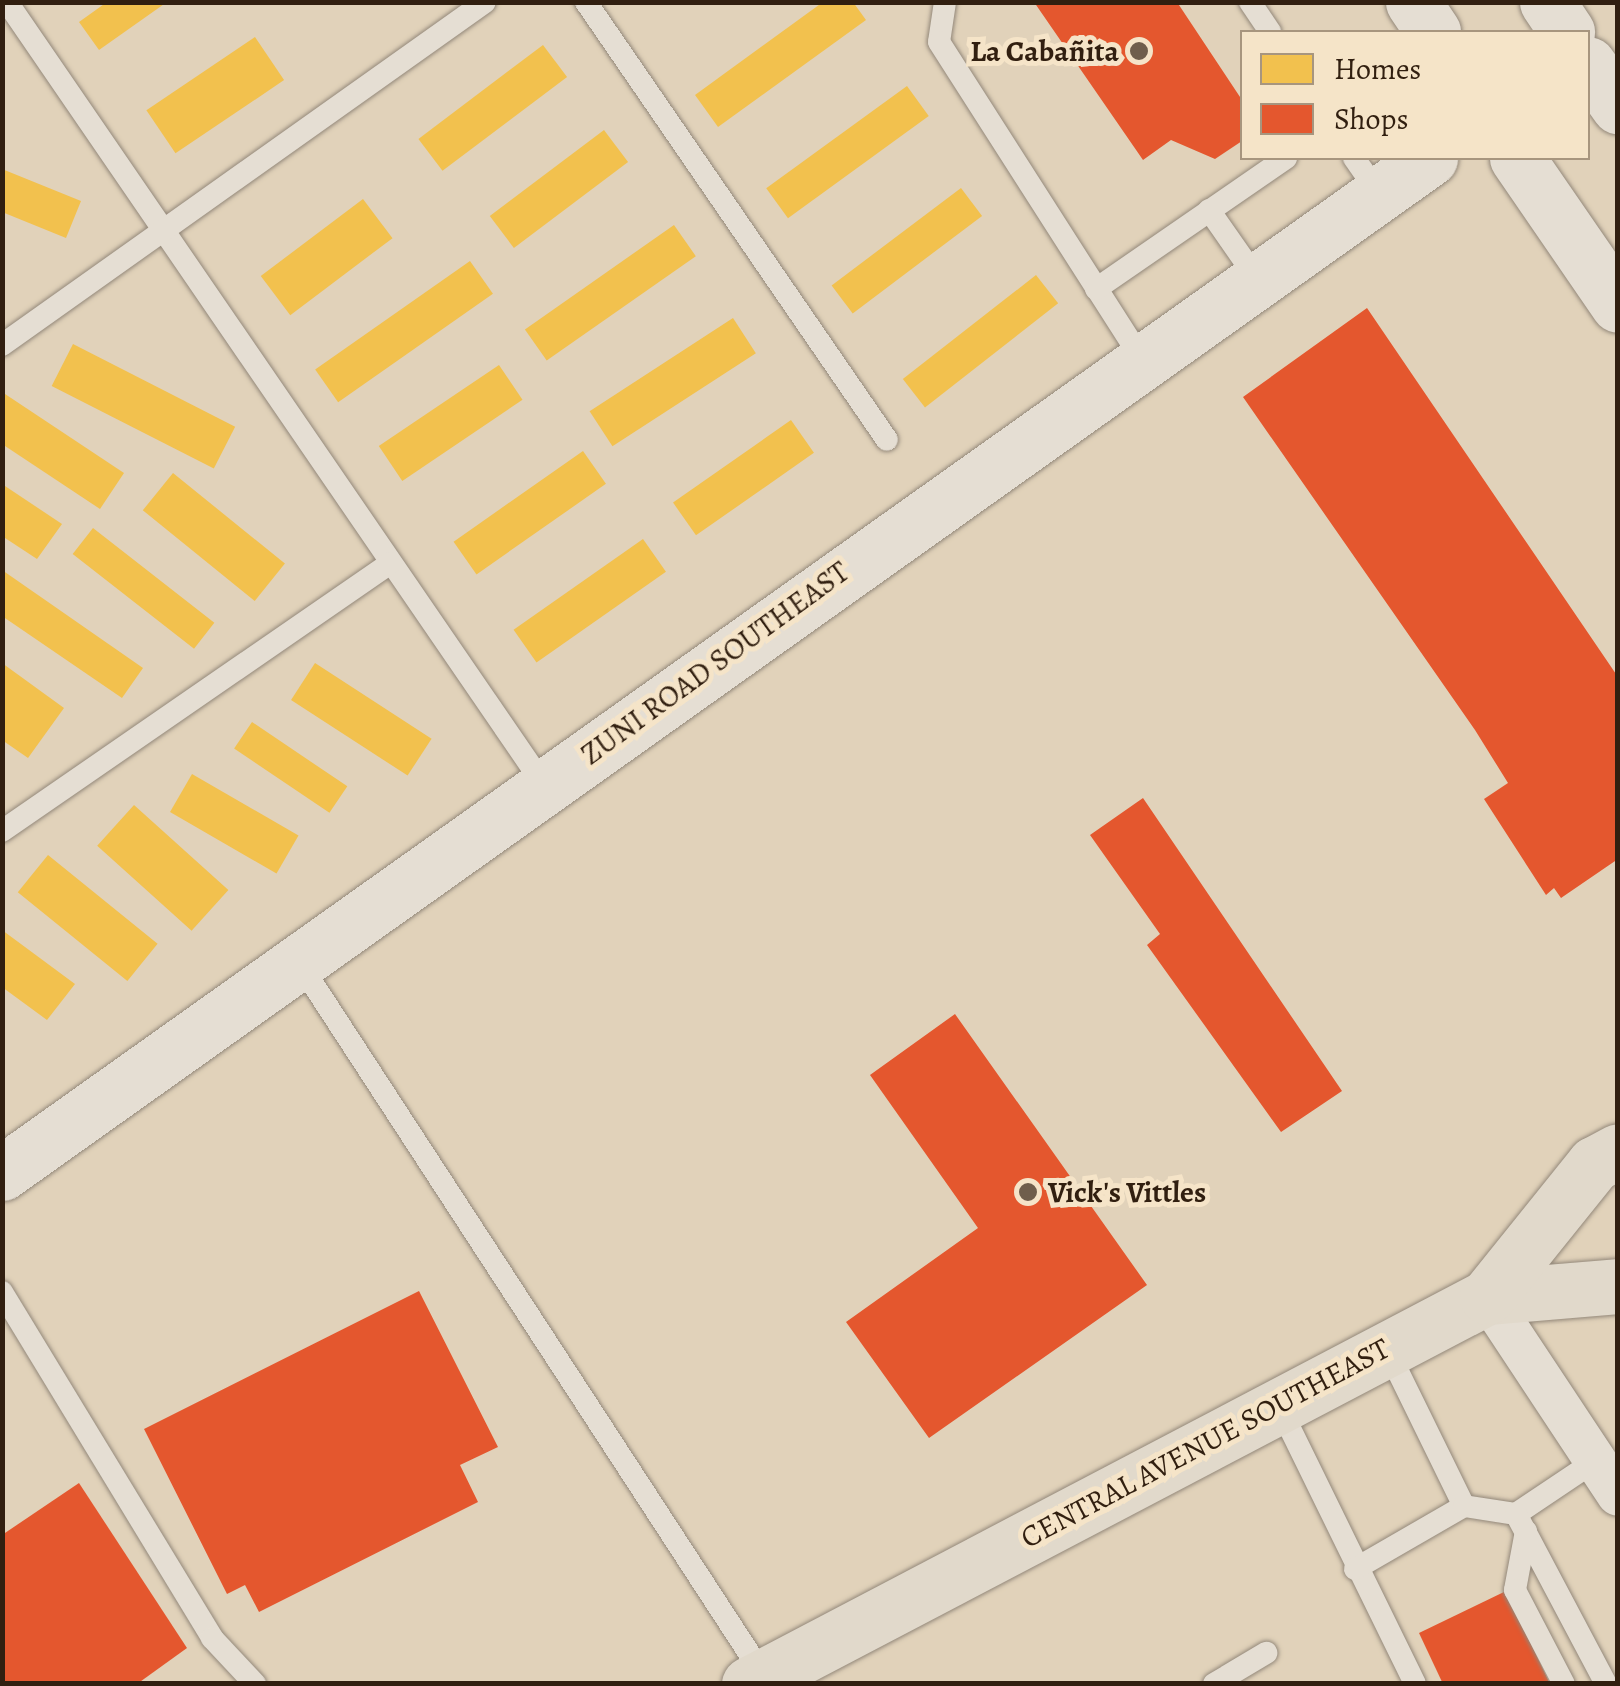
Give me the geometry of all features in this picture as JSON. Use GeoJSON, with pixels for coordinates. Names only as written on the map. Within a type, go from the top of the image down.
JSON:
{"type":"FeatureCollection","features":[{"type":"Feature","properties":{"kind":"main road","name":"CENTRAL AVENUE SOUTHEAST"},"geometry":{"type":"LineString","coordinates":[[785,1675],[1386,1346],[1487,1297],[1594,1164],[1618,1151]]}},
{"type":"Feature","properties":{"kind":"main road"},"geometry":{"type":"LineString","coordinates":[[1487,1297],[1618,1286]]}},
{"type":"Feature","properties":{"kind":"street"},"geometry":{"type":"LineString","coordinates":[[1414,2],[1432,30]]}},
{"type":"Feature","properties":{"kind":"street"},"geometry":{"type":"LineString","coordinates":[[1547,2],[1566,30]]}},
{"type":"Feature","properties":{"kind":"street"},"geometry":{"type":"LineString","coordinates":[[1590,61],[1618,40]]}},
{"type":"Feature","properties":{"kind":"street"},"geometry":{"type":"LineString","coordinates":[[1590,65],[1618,106]]}},
{"type":"Feature","properties":{"kind":"street","name":"ZUNI ROAD SOUTHEAST"},"geometry":{"type":"LineString","coordinates":[[2,1173],[1256,276],[1365,174],[1422,160]]}},
{"type":"Feature","properties":{"kind":"street"},"geometry":{"type":"LineString","coordinates":[[1518,160],[1618,305]]}},
{"type":"Feature","properties":{"kind":"street"},"geometry":{"type":"LineString","coordinates":[[1487,1297],[1606,1478]]}},
{"type":"Feature","properties":{"kind":"lane"},"geometry":{"type":"LineString","coordinates":[[7,2],[544,785]]}},
{"type":"Feature","properties":{"kind":"lane"},"geometry":{"type":"LineString","coordinates":[[2,345],[485,2]]}},
{"type":"Feature","properties":{"kind":"lane"},"geometry":{"type":"LineString","coordinates":[[586,2],[887,440]]}},
{"type":"Feature","properties":{"kind":"lane"},"geometry":{"type":"LineString","coordinates":[[945,2],[939,42],[1141,358]]}},
{"type":"Feature","properties":{"kind":"lane"},"geometry":{"type":"LineString","coordinates":[[1250,2],[1269,30]]}},
{"type":"Feature","properties":{"kind":"lane"},"geometry":{"type":"LineString","coordinates":[[1096,289],[1283,160]]}},
{"type":"Feature","properties":{"kind":"lane"},"geometry":{"type":"LineString","coordinates":[[1209,210],[1256,276]]}},
{"type":"Feature","properties":{"kind":"lane"},"geometry":{"type":"LineString","coordinates":[[2,831],[391,562]]}},
{"type":"Feature","properties":{"kind":"lane"},"geometry":{"type":"LineString","coordinates":[[298,961],[785,1675]]}},
{"type":"Feature","properties":{"kind":"lane"},"geometry":{"type":"LineString","coordinates":[[2,1292],[212,1638],[255,1684]]}},
{"type":"Feature","properties":{"kind":"lane"},"geometry":{"type":"LineString","coordinates":[[1386,1346],[1464,1506]]}},
{"type":"Feature","properties":{"kind":"lane"},"geometry":{"type":"LineString","coordinates":[[1278,1406],[1415,1684]]}},
{"type":"Feature","properties":{"kind":"lane"},"geometry":{"type":"LineString","coordinates":[[1355,1569],[1464,1506],[1521,1523],[1606,1478]]}},
{"type":"Feature","properties":{"kind":"lane"},"geometry":{"type":"LineString","coordinates":[[1521,1523],[1515,1590],[1564,1684]]}},
{"type":"Feature","properties":{"kind":"lane"},"geometry":{"type":"LineString","coordinates":[[1521,1523],[1606,1684]]}},
{"type":"Feature","properties":{"kind":"lane"},"geometry":{"type":"LineString","coordinates":[[1214,1684],[1266,1654]]}},
{"type":"Feature","properties":{"kind":"building: Homes"},"geometry":{"type":"Polygon","coordinates":[[[107,2],[167,2],[99,50],[79,22],[107,2]]]}},
{"type":"Feature","properties":{"kind":"building: Homes"},"geometry":{"type":"Polygon","coordinates":[[[823,2],[853,2],[866,20],[718,127],[695,95],[823,2]]]}},
{"type":"Feature","properties":{"kind":"building: Homes"},"geometry":{"type":"Polygon","coordinates":[[[255,37],[284,80],[175,153],[146,110],[255,37]]]}},
{"type":"Feature","properties":{"kind":"building: Homes"},"geometry":{"type":"Polygon","coordinates":[[[543,45],[567,77],[442,171],[418,139],[543,45]]]}},
{"type":"Feature","properties":{"kind":"building: Homes"},"geometry":{"type":"Polygon","coordinates":[[[907,86],[929,116],[788,218],[766,188],[907,86]]]}},
{"type":"Feature","properties":{"kind":"building: Homes"},"geometry":{"type":"Polygon","coordinates":[[[604,130],[628,162],[514,248],[490,216],[604,130]]]}},
{"type":"Feature","properties":{"kind":"building: Homes"},"geometry":{"type":"Polygon","coordinates":[[[2,169],[81,201],[66,238],[2,212],[2,169]]]}},
{"type":"Feature","properties":{"kind":"building: Homes"},"geometry":{"type":"Polygon","coordinates":[[[961,188],[982,216],[853,313],[832,285],[961,188]]]}},
{"type":"Feature","properties":{"kind":"building: Homes"},"geometry":{"type":"Polygon","coordinates":[[[363,199],[392,238],[290,315],[261,276],[363,199]]]}},
{"type":"Feature","properties":{"kind":"building: Homes"},"geometry":{"type":"Polygon","coordinates":[[[674,225],[696,256],[547,361],[525,329],[674,225]]]}},
{"type":"Feature","properties":{"kind":"building: Homes"},"geometry":{"type":"Polygon","coordinates":[[[470,261],[493,294],[338,402],[315,369],[470,261]]]}},
{"type":"Feature","properties":{"kind":"building: Homes"},"geometry":{"type":"Polygon","coordinates":[[[1036,275],[1058,303],[925,407],[903,379],[1036,275]]]}},
{"type":"Feature","properties":{"kind":"building: Homes"},"geometry":{"type":"Polygon","coordinates":[[[733,318],[756,353],[612,446],[590,411],[733,318]]]}},
{"type":"Feature","properties":{"kind":"building: Homes"},"geometry":{"type":"Polygon","coordinates":[[[73,344],[235,427],[214,469],[52,386],[73,344]]]}},
{"type":"Feature","properties":{"kind":"building: Homes"},"geometry":{"type":"Polygon","coordinates":[[[499,365],[522,400],[402,481],[379,446],[499,365]]]}},
{"type":"Feature","properties":{"kind":"building: Homes"},"geometry":{"type":"Polygon","coordinates":[[[2,392],[124,473],[100,509],[2,444],[2,392]]]}},
{"type":"Feature","properties":{"kind":"building: Homes"},"geometry":{"type":"Polygon","coordinates":[[[791,420],[814,453],[696,535],[673,503],[791,420]]]}},
{"type":"Feature","properties":{"kind":"building: Homes"},"geometry":{"type":"Polygon","coordinates":[[[583,451],[606,484],[477,574],[454,542],[583,451]]]}},
{"type":"Feature","properties":{"kind":"building: Homes"},"geometry":{"type":"Polygon","coordinates":[[[173,473],[285,564],[255,601],[143,510],[173,473]]]}},
{"type":"Feature","properties":{"kind":"building: Homes"},"geometry":{"type":"Polygon","coordinates":[[[2,484],[62,524],[37,559],[2,536],[2,484]]]}},
{"type":"Feature","properties":{"kind":"building: Homes"},"geometry":{"type":"Polygon","coordinates":[[[93,528],[214,623],[194,649],[73,554],[93,528]]]}},
{"type":"Feature","properties":{"kind":"building: Homes"},"geometry":{"type":"Polygon","coordinates":[[[643,539],[666,572],[537,662],[514,630],[643,539]]]}},
{"type":"Feature","properties":{"kind":"building: Homes"},"geometry":{"type":"Polygon","coordinates":[[[2,570],[143,668],[122,698],[2,616],[2,570]]]}},
{"type":"Feature","properties":{"kind":"building: Homes"},"geometry":{"type":"Polygon","coordinates":[[[2,663],[64,708],[28,758],[2,740],[2,663]]]}},
{"type":"Feature","properties":{"kind":"building: Homes"},"geometry":{"type":"Polygon","coordinates":[[[315,663],[432,739],[408,776],[291,700],[315,663]]]}},
{"type":"Feature","properties":{"kind":"building: Homes"},"geometry":{"type":"Polygon","coordinates":[[[252,722],[347,786],[329,813],[234,749],[252,722]]]}},
{"type":"Feature","properties":{"kind":"building: Homes"},"geometry":{"type":"Polygon","coordinates":[[[192,774],[299,836],[277,874],[170,812],[192,774]]]}},
{"type":"Feature","properties":{"kind":"building: Homes"},"geometry":{"type":"Polygon","coordinates":[[[134,805],[228,890],[192,931],[97,846],[134,805]]]}},
{"type":"Feature","properties":{"kind":"building: Homes"},"geometry":{"type":"Polygon","coordinates":[[[48,855],[158,944],[127,981],[18,892],[48,855]]]}},
{"type":"Feature","properties":{"kind":"building: Homes"},"geometry":{"type":"Polygon","coordinates":[[[2,930],[75,984],[47,1020],[2,987],[2,930]]]}},
{"type":"Feature","properties":{"kind":"building: Shops","name":"La Cabañita"},"geometry":{"type":"Polygon","coordinates":[[[1034,2],[1177,2],[1240,97],[1240,142],[1215,159],[1171,140],[1143,160],[1034,2]]]}},
{"type":"Feature","properties":{"kind":"building: Shops"},"geometry":{"type":"Polygon","coordinates":[[[1367,308],[1618,677],[1618,859],[1561,898],[1554,888],[1546,895],[1484,799],[1508,783],[1475,730],[1243,397],[1367,308]]]}},
{"type":"Feature","properties":{"kind":"building: Shops"},"geometry":{"type":"Polygon","coordinates":[[[1143,798],[1342,1091],[1281,1132],[1147,945],[1160,934],[1090,835],[1143,798]]]}},
{"type":"Feature","properties":{"kind":"building: Shops"},"geometry":{"type":"Polygon","coordinates":[[[955,1014],[1147,1285],[929,1438],[846,1322],[978,1228],[870,1075],[955,1014]]]}},
{"type":"Feature","properties":{"kind":"building: Shops"},"geometry":{"type":"Polygon","coordinates":[[[419,1291],[498,1447],[460,1465],[478,1502],[259,1612],[245,1585],[227,1594],[144,1429],[419,1291]]]}},
{"type":"Feature","properties":{"kind":"building: Shops"},"geometry":{"type":"Polygon","coordinates":[[[79,1483],[187,1648],[137,1684],[2,1684],[2,1535],[79,1483]]]}},
{"type":"Feature","properties":{"kind":"building: Shops"},"geometry":{"type":"Polygon","coordinates":[[[1506,1591],[1550,1684],[1443,1684],[1419,1633],[1506,1591]]]}},
{"type":"Feature","properties":{"kind":"place","name":"La Cabañita"},"geometry":{"type":"Point","coordinates":[1139,51]}},
{"type":"Feature","properties":{"kind":"place","name":"Vick's Vittles"},"geometry":{"type":"Point","coordinates":[1028,1192]}}]}
